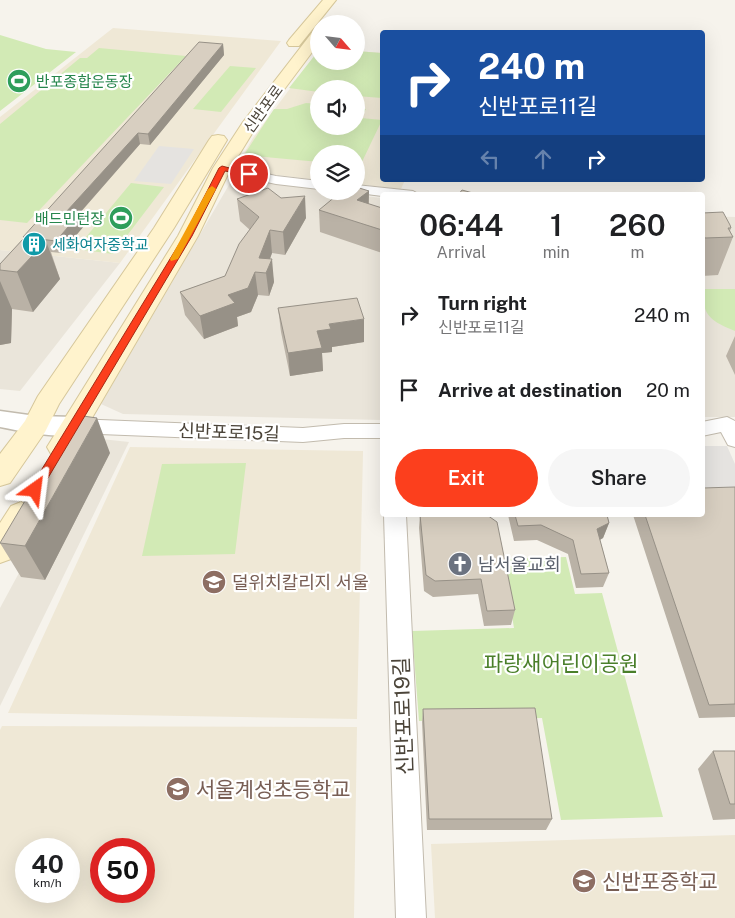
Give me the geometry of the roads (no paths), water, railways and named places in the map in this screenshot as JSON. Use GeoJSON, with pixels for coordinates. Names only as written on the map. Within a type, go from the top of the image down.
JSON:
{"type":"FeatureCollection","features":[{"type":"Feature","properties":{"kind":"main road","name":"신반포로"},"geometry":{"type":"LineString","coordinates":[[0,476],[36,425],[47,402],[164,228],[216,143],[330,0]]}},
{"type":"Feature","properties":{"kind":"main road"},"geometry":{"type":"LineString","coordinates":[[333,15],[344,0]]}},
{"type":"Feature","properties":{"kind":"main road","name":"신반포로"},"geometry":{"type":"LineString","coordinates":[[49,467],[188,236],[222,168],[249,126],[310,45]]}},
{"type":"Feature","properties":{"kind":"main road"},"geometry":{"type":"LineString","coordinates":[[0,550],[29,500]]}},
{"type":"Feature","properties":{"kind":"street"},"geometry":{"type":"LineString","coordinates":[[222,168],[276,180],[310,184]]}},
{"type":"Feature","properties":{"kind":"street"},"geometry":{"type":"LineString","coordinates":[[365,190],[384,192]]}},
{"type":"Feature","properties":{"kind":"street"},"geometry":{"type":"LineString","coordinates":[[0,419],[36,425],[75,426]]}},
{"type":"Feature","properties":{"kind":"street","name":"신반포로15길"},"geometry":{"type":"LineString","coordinates":[[75,426],[303,435],[344,431],[380,431]]}},
{"type":"Feature","properties":{"kind":"street"},"geometry":{"type":"LineString","coordinates":[[705,429],[732,429]]}},
{"type":"Feature","properties":{"kind":"street","name":"신반포로19길"},"geometry":{"type":"LineString","coordinates":[[395,517],[411,918]]}},
{"type":"Feature","properties":{"kind":"place","name":"반포종합운동장"},"geometry":{"type":"Point","coordinates":[19,81]}},
{"type":"Feature","properties":{"kind":"place","name":"배드민턴장"},"geometry":{"type":"Point","coordinates":[121,218]}},
{"type":"Feature","properties":{"kind":"place","name":"세화여자중학교"},"geometry":{"type":"Point","coordinates":[34,244]}},
{"type":"Feature","properties":{"kind":"place","name":"남서울교회"},"geometry":{"type":"Point","coordinates":[460,564]}},
{"type":"Feature","properties":{"kind":"place","name":"덜위치칼리지 서울"},"geometry":{"type":"Point","coordinates":[214,582]}},
{"type":"Feature","properties":{"kind":"place","name":"서울계성초등학교"},"geometry":{"type":"Point","coordinates":[178,789]}},
{"type":"Feature","properties":{"kind":"place","name":"신반포중학교"},"geometry":{"type":"Point","coordinates":[584,881]}},
{"type":"Feature","properties":{"kind":"park label","name":"파랑새어린이공원"},"geometry":{"type":"Point","coordinates":[561,663]}}]}
